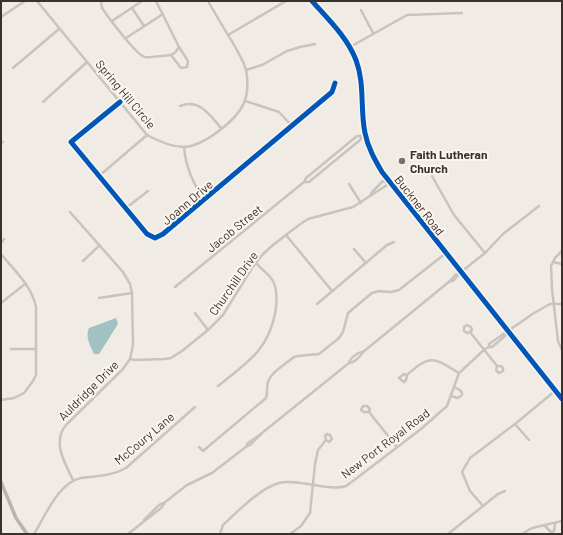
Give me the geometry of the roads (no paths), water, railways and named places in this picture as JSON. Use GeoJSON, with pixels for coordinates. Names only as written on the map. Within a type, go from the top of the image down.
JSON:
{"type":"FeatureCollection","features":[{"type":"Feature","properties":{"kind":"street"},"geometry":{"type":"LineString","coordinates":[[1,17],[25,1]]}},
{"type":"Feature","properties":{"kind":"street","name":"Spring Hill Circle"},"geometry":{"type":"LineString","coordinates":[[37,1],[147,135],[170,145],[184,147]]}},
{"type":"Feature","properties":{"kind":"street"},"geometry":{"type":"LineString","coordinates":[[101,1],[102,8],[126,38],[144,57],[171,54],[176,52],[179,47]]}},
{"type":"Feature","properties":{"kind":"street"},"geometry":{"type":"LineString","coordinates":[[112,21],[142,1]]}},
{"type":"Feature","properties":{"kind":"street"},"geometry":{"type":"LineString","coordinates":[[156,1],[188,62],[188,66],[181,68],[171,54]]}},
{"type":"Feature","properties":{"kind":"street"},"geometry":{"type":"LineString","coordinates":[[204,200],[192,181],[186,163],[184,147],[206,140],[234,116],[245,101],[247,79],[246,70],[208,1]]}},
{"type":"Feature","properties":{"kind":"street"},"geometry":{"type":"LineString","coordinates":[[228,35],[286,1]]}},
{"type":"Feature","properties":{"kind":"street","name":"Buckner Road"},"geometry":{"type":"LineString","coordinates":[[312,1],[350,46],[356,60],[361,81],[363,134],[372,154],[388,182],[562,399]]}},
{"type":"Feature","properties":{"kind":"street"},"geometry":{"type":"LineString","coordinates":[[132,8],[144,26]]}},
{"type":"Feature","properties":{"kind":"street"},"geometry":{"type":"LineString","coordinates":[[426,9],[426,14]]}},
{"type":"Feature","properties":{"kind":"street"},"geometry":{"type":"LineString","coordinates":[[361,10],[373,33]]}},
{"type":"Feature","properties":{"kind":"street"},"geometry":{"type":"LineString","coordinates":[[350,46],[407,15],[462,13]]}},
{"type":"Feature","properties":{"kind":"street"},"geometry":{"type":"LineString","coordinates":[[126,38],[163,14]]}},
{"type":"Feature","properties":{"kind":"street"},"geometry":{"type":"LineString","coordinates":[[13,68],[59,29]]}},
{"type":"Feature","properties":{"kind":"street"},"geometry":{"type":"LineString","coordinates":[[246,70],[262,65],[287,51],[315,44]]}},
{"type":"Feature","properties":{"kind":"street"},"geometry":{"type":"LineString","coordinates":[[43,102],[87,62]]}},
{"type":"Feature","properties":{"kind":"street","name":"Joann Drive"},"geometry":{"type":"LineString","coordinates":[[120,102],[71,142],[148,234],[155,238],[163,234],[332,92],[335,83]]}},
{"type":"Feature","properties":{"kind":"street"},"geometry":{"type":"LineString","coordinates":[[245,101],[279,112],[292,126]]}},
{"type":"Feature","properties":{"kind":"street"},"geometry":{"type":"LineString","coordinates":[[180,106],[188,103],[199,106],[206,111],[221,128]]}},
{"type":"Feature","properties":{"kind":"street","name":"Jacob Street"},"geometry":{"type":"LineString","coordinates":[[304,182],[309,182],[360,140],[363,134]]}},
{"type":"Feature","properties":{"kind":"street","name":"Jacob Street"},"geometry":{"type":"LineString","coordinates":[[175,287],[304,182],[306,178],[328,158],[357,136],[363,134]]}},
{"type":"Feature","properties":{"kind":"street"},"geometry":{"type":"LineString","coordinates":[[99,176],[147,135]]}},
{"type":"Feature","properties":{"kind":"street"},"geometry":{"type":"LineString","coordinates":[[432,176],[454,215],[485,253]]}},
{"type":"Feature","properties":{"kind":"street","name":"Churchill Drive"},"geometry":{"type":"LineString","coordinates":[[130,359],[165,359],[171,358],[182,351],[216,323],[229,308],[263,254],[286,235],[308,219],[353,207],[370,196],[383,181],[388,182]]}},
{"type":"Feature","properties":{"kind":"street"},"geometry":{"type":"LineString","coordinates":[[349,184],[361,202]]}},
{"type":"Feature","properties":{"kind":"street"},"geometry":{"type":"LineString","coordinates":[[126,208],[148,191]]}},
{"type":"Feature","properties":{"kind":"street"},"geometry":{"type":"LineString","coordinates":[[128,534],[187,485],[212,473],[250,445],[262,433],[349,363],[350,360],[360,352],[364,352],[450,281],[455,275],[485,253],[504,234],[539,206]]}},
{"type":"Feature","properties":{"kind":"street","name":"Auldridge Drive"},"geometry":{"type":"LineString","coordinates":[[70,212],[128,278],[132,293],[133,345],[130,359],[123,368],[63,428],[59,445],[73,480]]}},
{"type":"Feature","properties":{"kind":"street"},"geometry":{"type":"LineString","coordinates":[[286,235],[332,291]]}},
{"type":"Feature","properties":{"kind":"street"},"geometry":{"type":"LineString","coordinates":[[1,243],[4,239]]}},
{"type":"Feature","properties":{"kind":"street"},"geometry":{"type":"LineString","coordinates":[[317,304],[387,245],[394,242]]}},
{"type":"Feature","properties":{"kind":"street"},"geometry":{"type":"LineString","coordinates":[[83,261],[100,246]]}},
{"type":"Feature","properties":{"kind":"street"},"geometry":{"type":"LineString","coordinates":[[354,250],[366,263]]}},
{"type":"Feature","properties":{"kind":"street"},"geometry":{"type":"LineString","coordinates":[[562,251],[553,262],[552,266],[552,288],[558,341],[562,350]]}},
{"type":"Feature","properties":{"kind":"street"},"geometry":{"type":"LineString","coordinates":[[199,447],[203,451],[266,398],[267,385],[270,378],[294,357],[319,354],[339,338],[343,332],[348,313],[372,293],[379,291],[391,292],[399,290],[446,253]]}},
{"type":"Feature","properties":{"kind":"street"},"geometry":{"type":"LineString","coordinates":[[1,254],[31,292],[36,307],[36,375],[28,388],[19,396],[1,400]]}},
{"type":"Feature","properties":{"kind":"street"},"geometry":{"type":"LineString","coordinates":[[553,262],[562,264]]}},
{"type":"Feature","properties":{"kind":"street"},"geometry":{"type":"LineString","coordinates":[[218,386],[260,350],[272,326],[277,302],[275,287],[272,280],[256,263]]}},
{"type":"Feature","properties":{"kind":"street"},"geometry":{"type":"LineString","coordinates":[[1,303],[25,284]]}},
{"type":"Feature","properties":{"kind":"street"},"geometry":{"type":"LineString","coordinates":[[99,298],[132,293]]}},
{"type":"Feature","properties":{"kind":"street","name":"New Port Royal Road"},"geometry":{"type":"LineString","coordinates":[[220,534],[223,525],[267,487],[280,483],[292,482],[335,487],[345,486],[368,470],[447,406],[459,373],[489,346],[489,344],[534,312],[554,304],[562,304]]}},
{"type":"Feature","properties":{"kind":"street"},"geometry":{"type":"LineString","coordinates":[[195,313],[208,330]]}},
{"type":"Feature","properties":{"kind":"street"},"geometry":{"type":"LineString","coordinates":[[470,332],[498,366]]}},
{"type":"Feature","properties":{"kind":"street"},"geometry":{"type":"LineString","coordinates":[[11,349],[36,349]]}},
{"type":"Feature","properties":{"kind":"street"},"geometry":{"type":"LineString","coordinates":[[407,375],[420,364],[428,360],[438,361],[459,373]]}},
{"type":"Feature","properties":{"kind":"street","name":"New Port Royal Road"},"geometry":{"type":"LineString","coordinates":[[451,396],[458,398],[462,395],[460,390],[454,387]]}},
{"type":"Feature","properties":{"kind":"street"},"geometry":{"type":"LineString","coordinates":[[483,506],[470,491],[462,472],[470,458],[555,391]]}},
{"type":"Feature","properties":{"kind":"street","name":"McCoury Lane"},"geometry":{"type":"LineString","coordinates":[[73,480],[114,474],[126,468],[195,407]]}},
{"type":"Feature","properties":{"kind":"street"},"geometry":{"type":"LineString","coordinates":[[368,412],[396,447]]}},
{"type":"Feature","properties":{"kind":"street"},"geometry":{"type":"LineString","coordinates":[[515,424],[529,440]]}},
{"type":"Feature","properties":{"kind":"street"},"geometry":{"type":"LineString","coordinates":[[290,534],[301,526],[310,513],[314,464],[318,450],[326,440]]}},
{"type":"Feature","properties":{"kind":"street"},"geometry":{"type":"LineString","coordinates":[[34,534],[57,495],[73,480]]}},
{"type":"Feature","properties":{"kind":"street"},"geometry":{"type":"LineString","coordinates":[[1,482],[16,518],[27,534]]}},
{"type":"Feature","properties":{"kind":"street"},"geometry":{"type":"LineString","coordinates":[[448,534],[498,494],[505,491]]}},
{"type":"Feature","properties":{"kind":"street"},"geometry":{"type":"LineString","coordinates":[[522,534],[532,528],[555,524],[562,521]]}},
{"type":"Feature","properties":{"kind":"street"},"geometry":{"type":"LineString","coordinates":[[545,526],[551,532],[554,531],[555,524]]}},
{"type":"Feature","properties":{"kind":"water"},"geometry":{"type":"Polygon","coordinates":[[[116,318],[118,324],[99,354],[94,354],[88,338],[89,328],[116,318]]]}},
{"type":"Feature","properties":{"kind":"place","name":"Faith Lutheran Church"},"geometry":{"type":"Point","coordinates":[402,161]}}]}
